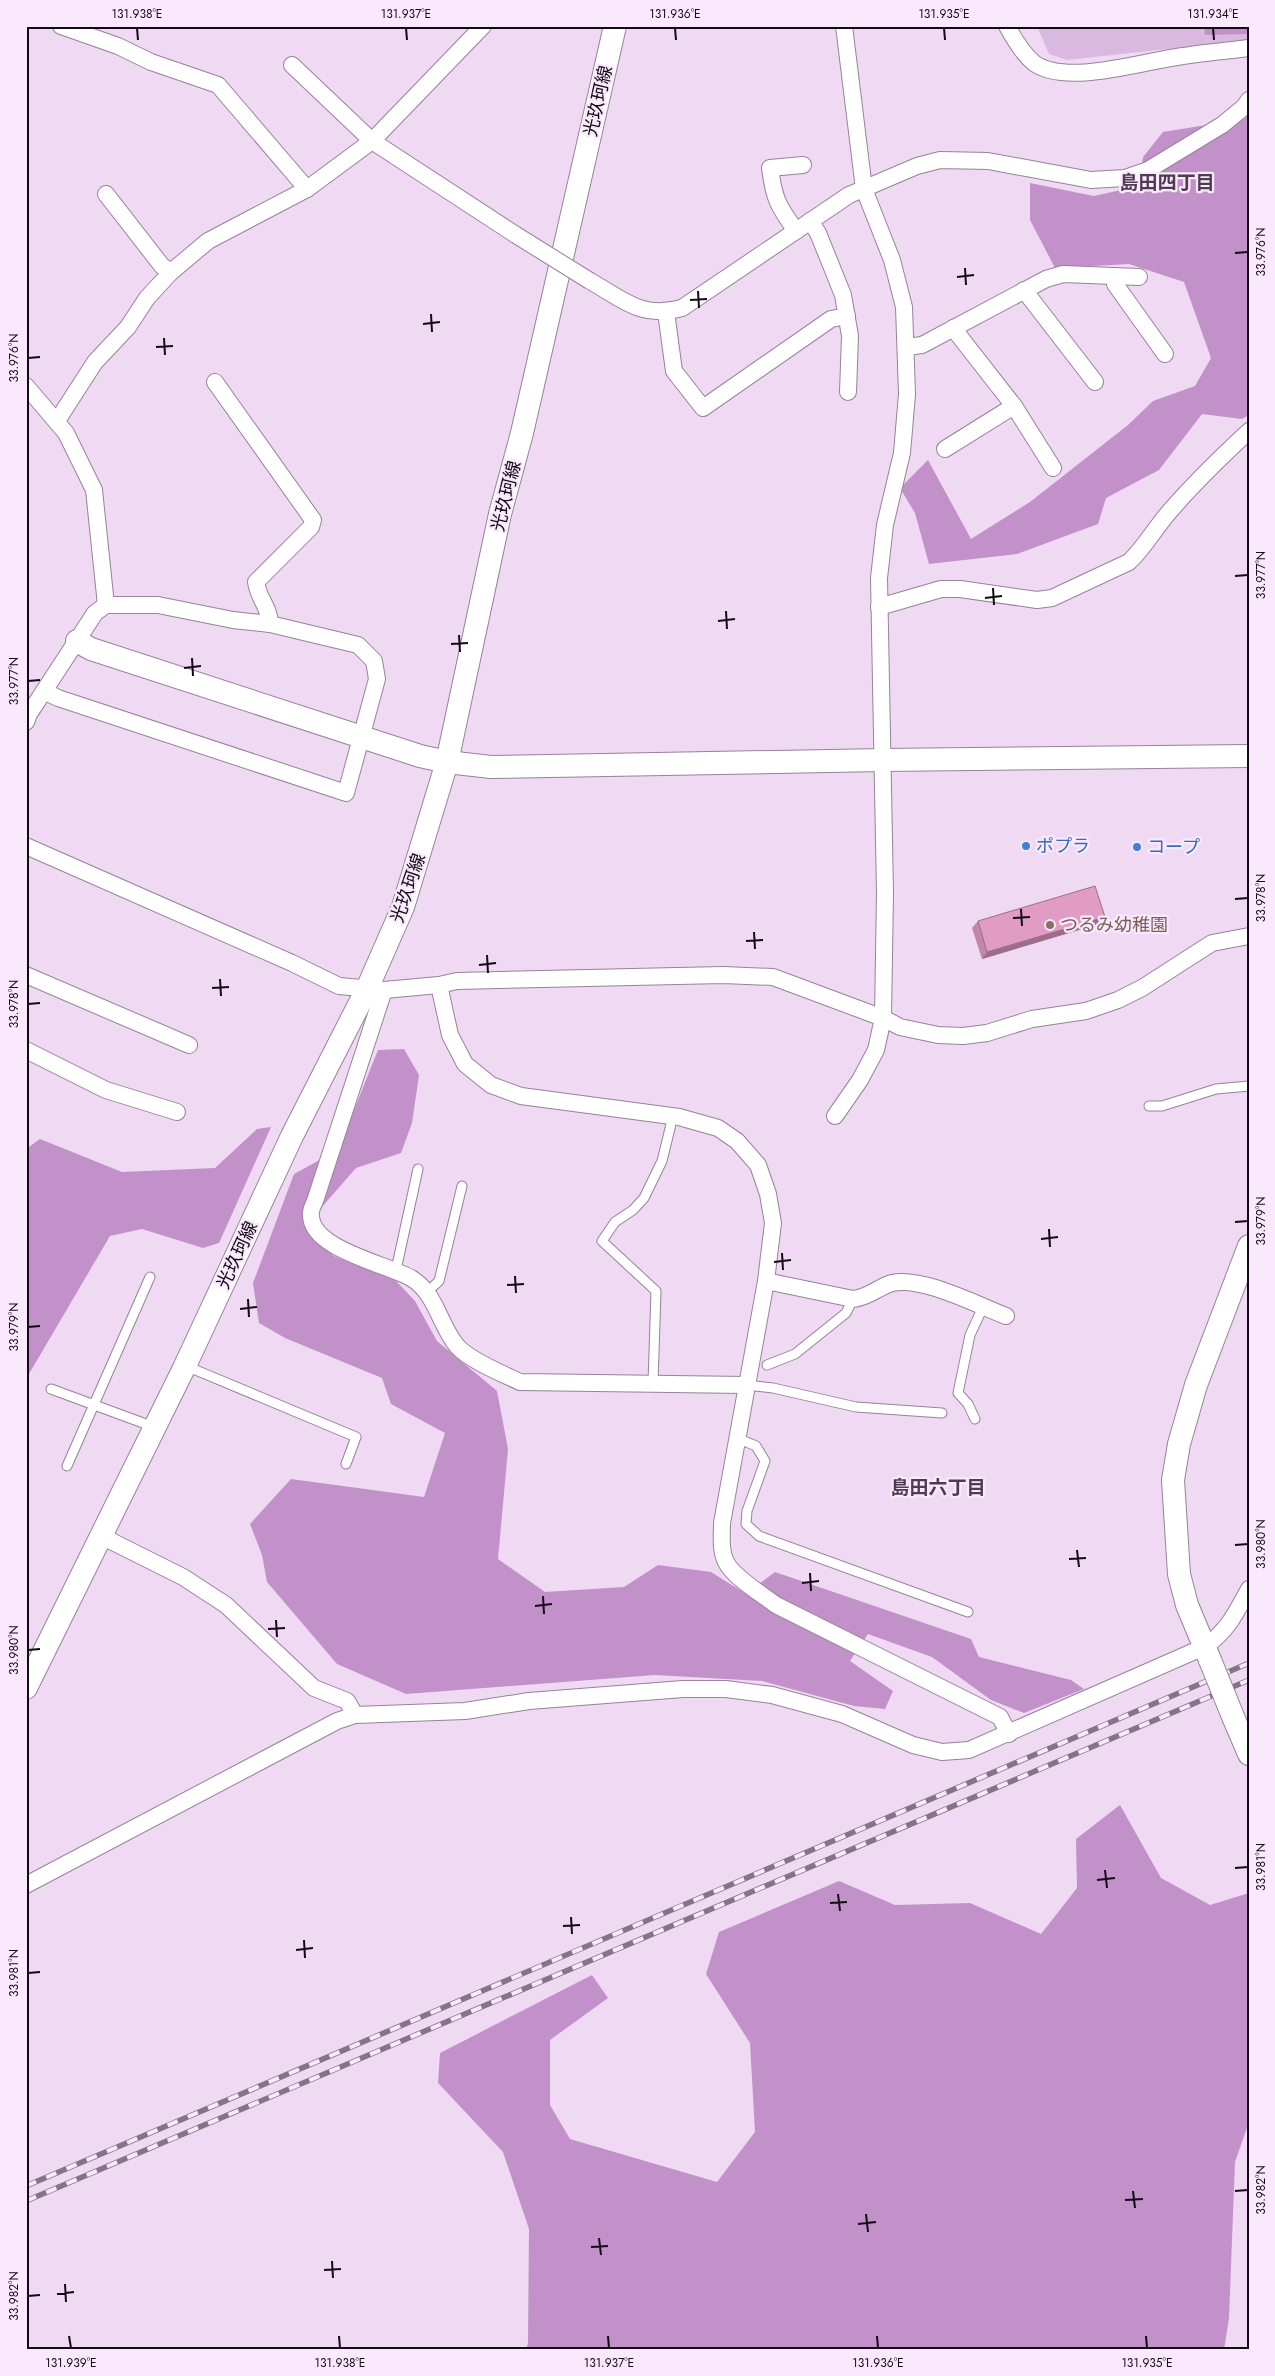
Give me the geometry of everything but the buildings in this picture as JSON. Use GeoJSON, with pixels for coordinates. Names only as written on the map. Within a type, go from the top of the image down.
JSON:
{"type":"FeatureCollection","features":[{"type":"Feature","properties":{"kind":"main road","name":"光玖珂線"},"geometry":{"type":"LineString","coordinates":[[26,1688],[185,1366],[304,1111],[375,989],[403,908],[446,762],[500,514],[522,433],[615,26]]}},
{"type":"Feature","properties":{"kind":"main road"},"geometry":{"type":"LineString","coordinates":[[77,641],[91,649],[362,739],[446,762],[491,767],[1249,756]]}},
{"type":"Feature","properties":{"kind":"main road"},"geometry":{"type":"LineString","coordinates":[[1249,1246],[1191,1401],[1179,1444],[1173,1480],[1179,1574],[1186,1605],[1249,1754]]}},
{"type":"Feature","properties":{"kind":"street"},"geometry":{"type":"LineString","coordinates":[[61,26],[118,46],[151,62],[218,84],[306,189]]}},
{"type":"Feature","properties":{"kind":"street"},"geometry":{"type":"LineString","coordinates":[[57,421],[95,362],[128,327],[147,298],[171,272],[208,241],[306,189],[372,141],[483,26]]}},
{"type":"Feature","properties":{"kind":"street"},"geometry":{"type":"LineString","coordinates":[[835,1116],[860,1080],[876,1050],[883,1018],[885,893],[880,578],[885,525],[902,453],[907,394],[907,347],[904,308],[892,260],[864,190],[844,26]]}},
{"type":"Feature","properties":{"kind":"street"},"geometry":{"type":"LineString","coordinates":[[1007,26],[1017,44],[1035,63],[1060,73],[1086,73],[1176,57],[1249,48]]}},
{"type":"Feature","properties":{"kind":"street"},"geometry":{"type":"LineString","coordinates":[[292,66],[372,141],[590,281],[648,312],[666,312],[682,308],[849,195],[917,166],[940,160],[988,161],[1091,180],[1125,178],[1148,170],[1222,125],[1249,100]]}},
{"type":"Feature","properties":{"kind":"street"},"geometry":{"type":"LineString","coordinates":[[796,231],[773,195],[770,168],[803,165]]}},
{"type":"Feature","properties":{"kind":"street"},"geometry":{"type":"LineString","coordinates":[[106,194],[162,266],[171,272]]}},
{"type":"Feature","properties":{"kind":"street"},"geometry":{"type":"LineString","coordinates":[[810,221],[818,233],[843,295],[850,336],[848,392]]}},
{"type":"Feature","properties":{"kind":"street"},"geometry":{"type":"LineString","coordinates":[[907,347],[922,345],[1046,279],[1063,274],[1139,276]]}},
{"type":"Feature","properties":{"kind":"street"},"geometry":{"type":"LineString","coordinates":[[1114,276],[1115,284],[1164,354]]}},
{"type":"Feature","properties":{"kind":"street"},"geometry":{"type":"LineString","coordinates":[[1024,290],[1095,382]]}},
{"type":"Feature","properties":{"kind":"street"},"geometry":{"type":"LineString","coordinates":[[666,312],[674,370],[703,408],[831,319],[847,316]]}},
{"type":"Feature","properties":{"kind":"street"},"geometry":{"type":"LineString","coordinates":[[953,328],[1014,406],[1053,468]]}},
{"type":"Feature","properties":{"kind":"street"},"geometry":{"type":"LineString","coordinates":[[216,382],[313,520],[311,527],[256,582],[257,589],[270,613],[270,624]]}},
{"type":"Feature","properties":{"kind":"street"},"geometry":{"type":"LineString","coordinates":[[26,386],[66,433],[94,490],[106,605]]}},
{"type":"Feature","properties":{"kind":"street"},"geometry":{"type":"LineString","coordinates":[[945,449],[1014,406]]}},
{"type":"Feature","properties":{"kind":"street"},"geometry":{"type":"LineString","coordinates":[[879,607],[941,589],[960,589],[1037,600],[1052,598],[1129,562],[1139,553],[1168,513],[1207,469],[1249,431]]}},
{"type":"Feature","properties":{"kind":"street"},"geometry":{"type":"LineString","coordinates":[[26,722],[44,690],[95,613],[106,605],[158,605],[233,620],[270,624],[358,645],[374,661],[377,680],[346,793],[58,698],[44,690]]}},
{"type":"Feature","properties":{"kind":"street"},"geometry":{"type":"LineString","coordinates":[[26,846],[275,955],[339,986],[375,989],[439,985],[467,980],[723,975],[773,977],[900,1026],[938,1035],[963,1036],[987,1033],[1032,1019],[1086,1011],[1118,1000],[1142,988],[1212,943],[1249,936]]}},
{"type":"Feature","properties":{"kind":"street"},"geometry":{"type":"LineString","coordinates":[[26,975],[189,1045]]}},
{"type":"Feature","properties":{"kind":"street"},"geometry":{"type":"LineString","coordinates":[[439,985],[450,1035],[465,1064],[491,1085],[521,1096],[673,1116],[718,1128],[737,1140],[758,1165],[768,1194],[773,1223],[766,1281],[722,1523],[722,1542],[726,1563],[746,1582],[776,1605],[1000,1717],[1009,1734]]}},
{"type":"Feature","properties":{"kind":"street"},"geometry":{"type":"LineString","coordinates":[[375,989],[310,1216],[316,1230],[331,1245],[396,1270],[422,1284],[458,1348],[494,1370],[520,1382],[746,1385]]}},
{"type":"Feature","properties":{"kind":"street"},"geometry":{"type":"LineString","coordinates":[[26,1050],[106,1090],[177,1112]]}},
{"type":"Feature","properties":{"kind":"street"},"geometry":{"type":"LineString","coordinates":[[766,1281],[853,1299],[865,1298],[890,1284],[905,1282],[940,1290],[1006,1316]]}},
{"type":"Feature","properties":{"kind":"street"},"geometry":{"type":"LineString","coordinates":[[101,1536],[183,1577],[226,1605],[314,1688],[347,1702],[355,1715]]}},
{"type":"Feature","properties":{"kind":"street"},"geometry":{"type":"LineString","coordinates":[[26,1885],[337,1720],[355,1715],[465,1711],[529,1701],[683,1689],[726,1689],[772,1695],[842,1714],[913,1745],[942,1752],[969,1750],[1207,1653],[1216,1639],[1228,1627],[1249,1589]]}},
{"type":"Feature","properties":{"kind":"lane"},"geometry":{"type":"LineString","coordinates":[[1149,1106],[1162,1106],[1216,1089],[1249,1086]]}},
{"type":"Feature","properties":{"kind":"lane"},"geometry":{"type":"LineString","coordinates":[[653,1383],[656,1291],[602,1241],[615,1222],[634,1210],[644,1198],[662,1161],[673,1116]]}},
{"type":"Feature","properties":{"kind":"lane"},"geometry":{"type":"LineString","coordinates":[[396,1270],[418,1169]]}},
{"type":"Feature","properties":{"kind":"lane"},"geometry":{"type":"LineString","coordinates":[[427,1292],[439,1281],[462,1186]]}},
{"type":"Feature","properties":{"kind":"lane"},"geometry":{"type":"LineString","coordinates":[[66,1466],[95,1405],[150,1276]]}},
{"type":"Feature","properties":{"kind":"lane"},"geometry":{"type":"LineString","coordinates":[[767,1365],[795,1354],[846,1313],[853,1299]]}},
{"type":"Feature","properties":{"kind":"lane"},"geometry":{"type":"LineString","coordinates":[[975,1420],[968,1404],[958,1393],[970,1335],[983,1307]]}},
{"type":"Feature","properties":{"kind":"lane"},"geometry":{"type":"LineString","coordinates":[[185,1366],[356,1436],[346,1464]]}},
{"type":"Feature","properties":{"kind":"lane"},"geometry":{"type":"LineString","coordinates":[[746,1385],[773,1388],[856,1407],[942,1413]]}},
{"type":"Feature","properties":{"kind":"lane"},"geometry":{"type":"LineString","coordinates":[[51,1389],[154,1427]]}},
{"type":"Feature","properties":{"kind":"lane"},"geometry":{"type":"LineString","coordinates":[[736,1438],[756,1446],[765,1461],[747,1511],[746,1524],[759,1536],[968,1612]]}},
{"type":"Feature","properties":{"kind":"shaded area"},"geometry":{"type":"Polygon","coordinates":[[[1037,26],[1249,26],[1249,40],[1067,60],[1049,54],[1037,26]]]}},
{"type":"Feature","properties":{"kind":"shaded area"},"geometry":{"type":"Polygon","coordinates":[[[1204,26],[1249,26],[1249,34],[1205,35],[1204,26]]]}},
{"type":"Feature","properties":{"kind":"shaded area"},"geometry":{"type":"Polygon","coordinates":[[[1249,114],[1249,415],[1242,419],[1202,414],[1159,470],[1106,498],[1098,524],[1017,554],[929,564],[915,513],[900,488],[928,460],[971,539],[1030,502],[1128,425],[1153,401],[1195,386],[1211,358],[1184,282],[1129,264],[1055,268],[1030,220],[1030,183],[1094,196],[1139,186],[1143,157],[1163,132],[1244,119],[1249,114]]]}},
{"type":"Feature","properties":{"kind":"shaded area"},"geometry":{"type":"Polygon","coordinates":[[[404,1049],[419,1075],[412,1123],[401,1153],[356,1168],[321,1208],[312,1237],[334,1256],[396,1281],[415,1301],[437,1341],[497,1391],[508,1449],[498,1559],[545,1592],[624,1587],[658,1565],[711,1572],[746,1594],[775,1572],[971,1639],[979,1657],[1071,1680],[1084,1689],[1024,1713],[991,1700],[932,1657],[868,1634],[850,1661],[893,1691],[885,1709],[854,1706],[762,1681],[655,1675],[406,1694],[337,1664],[267,1582],[262,1555],[250,1524],[291,1479],[424,1497],[445,1433],[391,1404],[382,1378],[285,1338],[259,1323],[253,1283],[294,1174],[338,1150],[378,1050],[404,1049]]]}},
{"type":"Feature","properties":{"kind":"shaded area"},"geometry":{"type":"Polygon","coordinates":[[[271,1127],[219,1243],[203,1248],[142,1229],[110,1236],[26,1379],[26,1149],[40,1139],[122,1172],[215,1168],[257,1129],[271,1127]]]}},
{"type":"Feature","properties":{"kind":"shaded area"},"geometry":{"type":"Polygon","coordinates":[[[1120,1805],[1161,1878],[1210,1905],[1249,1893],[1249,2122],[1235,2162],[1229,2318],[1224,2350],[526,2350],[528,2343],[529,2229],[503,2152],[438,2083],[440,2053],[592,1975],[608,1998],[550,2040],[550,2105],[570,2139],[717,2182],[755,2132],[750,2043],[706,1974],[719,1932],[839,1881],[895,1905],[970,1903],[1041,1934],[1077,1888],[1076,1839],[1120,1805]]]}},
{"type":"Feature","properties":{"kind":"railway"},"geometry":{"type":"LineString","coordinates":[[26,2186],[1249,1663]]}},
{"type":"Feature","properties":{"kind":"railway"},"geometry":{"type":"LineString","coordinates":[[26,2201],[1249,1680]]}},
{"type":"Feature","properties":{"kind":"place","name":"ポプラ"},"geometry":{"type":"Point","coordinates":[1026,846]}},
{"type":"Feature","properties":{"kind":"place","name":"コープ"},"geometry":{"type":"Point","coordinates":[1137,847]}},
{"type":"Feature","properties":{"kind":"place","name":"つるみ幼稚園"},"geometry":{"type":"Point","coordinates":[1050,925]}},
{"type":"Feature","properties":{"kind":"district","name":"島田四丁目"},"geometry":{"type":"Point","coordinates":[1167,182]}},
{"type":"Feature","properties":{"kind":"district","name":"島田六丁目"},"geometry":{"type":"Point","coordinates":[938,1487]}}]}
